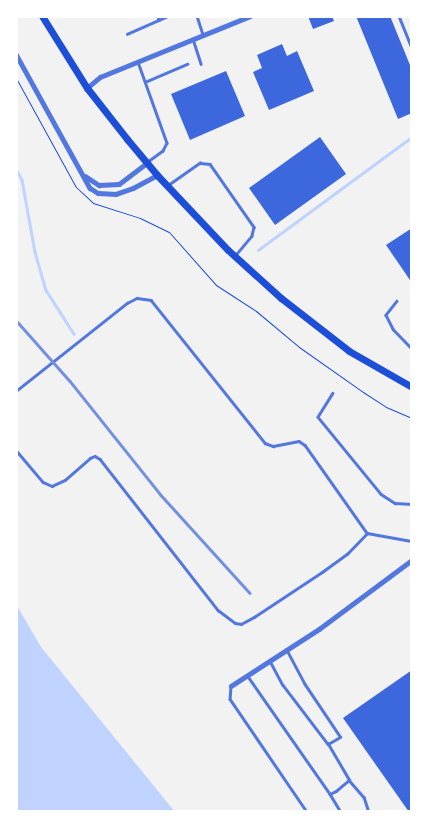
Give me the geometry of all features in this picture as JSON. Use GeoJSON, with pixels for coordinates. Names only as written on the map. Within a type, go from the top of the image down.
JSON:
{"type":"FeatureCollection","features":[{"type":"Feature","properties":{"kind":"main road"},"geometry":{"type":"LineString","coordinates":[[42,16],[87,88],[147,163],[235,256],[281,298],[342,346],[412,387]]}},
{"type":"Feature","properties":{"kind":"street"},"geometry":{"type":"LineString","coordinates":[[87,88],[100,77],[250,16]]}},
{"type":"Feature","properties":{"kind":"street"},"geometry":{"type":"LineString","coordinates":[[16,54],[90,188],[98,193],[124,192],[157,175]]}},
{"type":"Feature","properties":{"kind":"street"},"geometry":{"type":"LineString","coordinates":[[82,174],[94,183],[112,185],[125,180],[147,163]]}},
{"type":"Feature","properties":{"kind":"street"},"geometry":{"type":"LineString","coordinates":[[231,686],[319,629],[412,560]]}},
{"type":"Feature","properties":{"kind":"lane"},"geometry":{"type":"LineString","coordinates":[[127,34],[159,18],[168,16]]}},
{"type":"Feature","properties":{"kind":"lane"},"geometry":{"type":"LineString","coordinates":[[196,16],[204,35]]}},
{"type":"Feature","properties":{"kind":"lane"},"geometry":{"type":"LineString","coordinates":[[399,16],[412,49]]}},
{"type":"Feature","properties":{"kind":"lane"},"geometry":{"type":"LineString","coordinates":[[193,39],[201,64]]}},
{"type":"Feature","properties":{"kind":"lane"},"geometry":{"type":"LineString","coordinates":[[138,62],[167,143],[164,150],[147,163]]}},
{"type":"Feature","properties":{"kind":"lane"},"geometry":{"type":"LineString","coordinates":[[145,82],[187,64]]}},
{"type":"Feature","properties":{"kind":"lane"},"geometry":{"type":"LineString","coordinates":[[167,186],[200,163],[210,164],[254,227],[252,236],[235,256]]}},
{"type":"Feature","properties":{"kind":"lane"},"geometry":{"type":"LineString","coordinates":[[16,391],[127,303],[137,298],[151,300],[265,442],[273,446],[299,441],[305,445],[367,532],[412,541]]}},
{"type":"Feature","properties":{"kind":"lane"},"geometry":{"type":"LineString","coordinates":[[397,301],[386,315],[393,329],[412,349]]}},
{"type":"Feature","properties":{"kind":"lane"},"geometry":{"type":"LineString","coordinates":[[333,393],[318,417],[381,494],[395,503],[412,504]]}},
{"type":"Feature","properties":{"kind":"lane"},"geometry":{"type":"LineString","coordinates":[[16,450],[43,482],[52,486],[65,480],[90,458],[95,456],[100,459],[218,610],[235,623],[241,624],[254,617],[322,572],[347,554],[367,532]]}},
{"type":"Feature","properties":{"kind":"lane"},"geometry":{"type":"LineString","coordinates":[[286,650],[305,685],[340,737],[328,744]]}},
{"type":"Feature","properties":{"kind":"lane"},"geometry":{"type":"LineString","coordinates":[[270,660],[283,685],[328,744],[349,780],[364,797],[369,812]]}},
{"type":"Feature","properties":{"kind":"lane"},"geometry":{"type":"LineString","coordinates":[[247,675],[341,812]]}},
{"type":"Feature","properties":{"kind":"lane"},"geometry":{"type":"LineString","coordinates":[[231,686],[230,700],[307,812]]}},
{"type":"Feature","properties":{"kind":"lane"},"geometry":{"type":"LineString","coordinates":[[330,794],[349,780]]}},
{"type":"Feature","properties":{"kind":"path"},"geometry":{"type":"LineString","coordinates":[[16,78],[76,187],[93,203],[140,218],[169,232],[216,285],[256,311],[299,347],[356,388],[386,407],[412,418]]}},
{"type":"Feature","properties":{"kind":"water"},"geometry":{"type":"Polygon","coordinates":[[[16,604],[41,647],[175,812],[16,812],[16,604]]]}},
{"type":"Feature","properties":{"kind":"building"},"geometry":{"type":"Polygon","coordinates":[[[308,16],[332,16],[334,21],[313,29],[308,16]]]}},
{"type":"Feature","properties":{"kind":"building"},"geometry":{"type":"Polygon","coordinates":[[[356,16],[390,16],[412,70],[412,113],[398,119],[356,16]]]}},
{"type":"Feature","properties":{"kind":"building"},"geometry":{"type":"Polygon","coordinates":[[[282,44],[287,56],[297,51],[314,91],[269,110],[253,72],[262,68],[257,55],[282,44]]]}},
{"type":"Feature","properties":{"kind":"building"},"geometry":{"type":"Polygon","coordinates":[[[226,71],[245,116],[190,140],[171,94],[226,71]]]}},
{"type":"Feature","properties":{"kind":"building"},"geometry":{"type":"Polygon","coordinates":[[[320,137],[346,174],[275,225],[249,188],[320,137]]]}},
{"type":"Feature","properties":{"kind":"building"},"geometry":{"type":"Polygon","coordinates":[[[412,228],[412,283],[386,245],[412,228]]]}},
{"type":"Feature","properties":{"kind":"building"},"geometry":{"type":"Polygon","coordinates":[[[412,670],[412,812],[409,812],[343,718],[412,670]]]}},
{"type":"Feature","properties":{"kind":"waterway"},"geometry":{"type":"LineString","coordinates":[[258,250],[412,137]]}},
{"type":"Feature","properties":{"kind":"waterway"},"geometry":{"type":"LineString","coordinates":[[16,169],[22,180],[35,252],[46,290],[74,334]]}},
{"type":"Feature","properties":{"kind":"railway"},"geometry":{"type":"LineString","coordinates":[[16,320],[70,381],[161,495],[250,593]]}}]}
